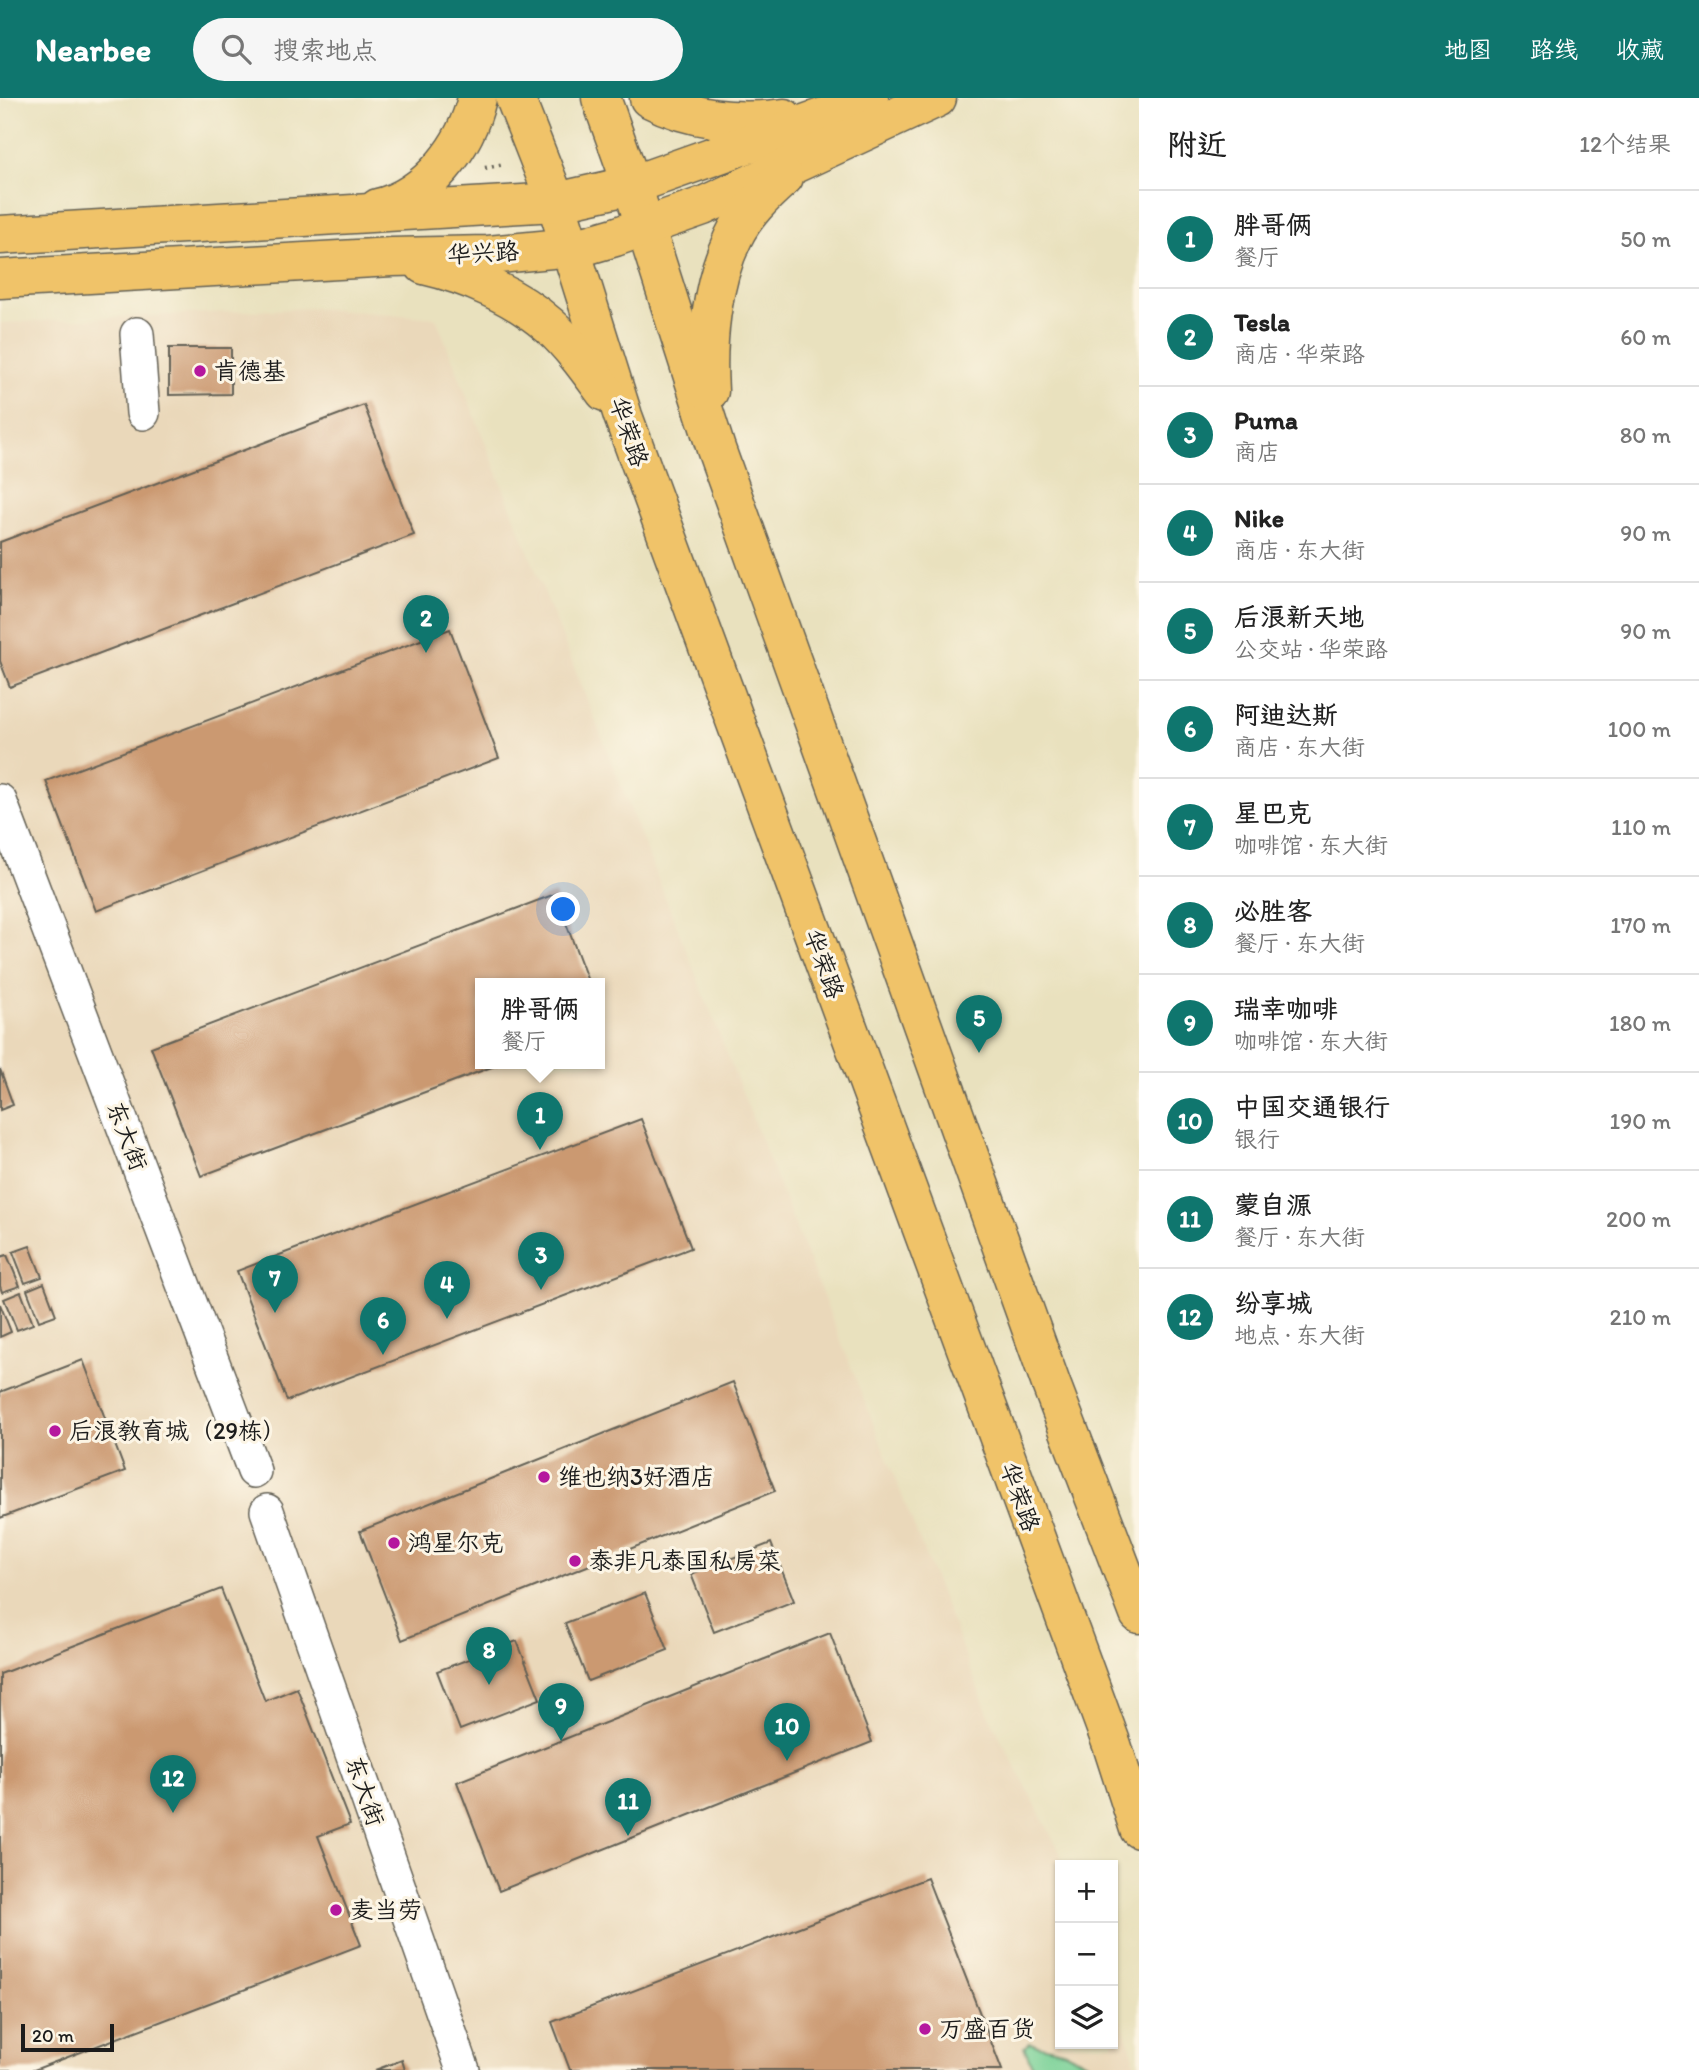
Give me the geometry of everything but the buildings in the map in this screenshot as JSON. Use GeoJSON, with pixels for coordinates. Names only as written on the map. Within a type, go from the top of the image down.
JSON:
{"type":"FeatureCollection","features":[{"type":"Feature","properties":{"kind":"main road"},"geometry":{"type":"LineString","coordinates":[[349,215],[385,207],[410,195],[436,174],[457,146],[472,118],[477,98]]}},
{"type":"Feature","properties":{"kind":"main road","name":"华荣路"},"geometry":{"type":"LineString","coordinates":[[515,98],[556,202],[623,416],[1112,1745],[1139,1829]]}},
{"type":"Feature","properties":{"kind":"main road"},"geometry":{"type":"LineString","coordinates":[[601,98],[632,185],[716,449],[1046,1371],[1139,1614]]}},
{"type":"Feature","properties":{"kind":"main road"},"geometry":{"type":"LineString","coordinates":[[649,98],[668,108],[709,120],[763,121],[855,105]]}},
{"type":"Feature","properties":{"kind":"main road","name":"华兴路"},"geometry":{"type":"LineString","coordinates":[[0,279],[391,257],[488,255],[584,246],[703,206],[937,98]]}},
{"type":"Feature","properties":{"kind":"main road","name":"华兴路"},"geometry":{"type":"LineString","coordinates":[[0,235],[556,202],[632,185],[855,105]]}},
{"type":"Feature","properties":{"kind":"main road"},"geometry":{"type":"LineString","coordinates":[[716,449],[711,414],[709,355],[711,325],[723,265],[733,238],[745,218],[783,177],[813,154]]}},
{"type":"Feature","properties":{"kind":"main road"},"geometry":{"type":"LineString","coordinates":[[391,257],[459,276],[530,310],[575,351],[623,416]]}},
{"type":"Feature","properties":{"kind":"street"},"geometry":{"type":"LineString","coordinates":[[137,334],[143,413]]}},
{"type":"Feature","properties":{"kind":"street","name":"东大街"},"geometry":{"type":"LineString","coordinates":[[0,801],[254,1471]]}},
{"type":"Feature","properties":{"kind":"street","name":"东大街"},"geometry":{"type":"LineString","coordinates":[[267,1511],[463,2070]]}},
{"type":"Feature","properties":{"kind":"path"},"geometry":{"type":"LineString","coordinates":[[481,169],[505,163]]}},
{"type":"Feature","properties":{"kind":"shaded area"},"geometry":{"type":"Polygon","coordinates":[[[314,308],[436,318],[989,1716],[1059,1850],[1062,1860],[1055,1860],[1055,2049],[1118,2049],[1118,2012],[1133,2054],[1135,2070],[0,2070],[0,323],[314,308]]]}},
{"type":"Feature","properties":{"kind":"green space"},"geometry":{"type":"Polygon","coordinates":[[[1029,2043],[1066,2052],[1100,2070],[1034,2070],[1024,2047],[1029,2043]]]}},
{"type":"Feature","properties":{"kind":"place","name":"肯德基"},"geometry":{"type":"Point","coordinates":[200,371]}},
{"type":"Feature","properties":{"kind":"place","name":"Tesla"},"geometry":{"type":"Point","coordinates":[426,653]}},
{"type":"Feature","properties":{"kind":"place","name":"后浪新天地"},"geometry":{"type":"Point","coordinates":[979,1053]}},
{"type":"Feature","properties":{"kind":"place","name":"胖哥俩"},"geometry":{"type":"Point","coordinates":[540,1150]}},
{"type":"Feature","properties":{"kind":"place","name":"Puma"},"geometry":{"type":"Point","coordinates":[541,1290]}},
{"type":"Feature","properties":{"kind":"place","name":"星巴克"},"geometry":{"type":"Point","coordinates":[275,1313]}},
{"type":"Feature","properties":{"kind":"place","name":"Nike"},"geometry":{"type":"Point","coordinates":[447,1319]}},
{"type":"Feature","properties":{"kind":"place","name":"阿迪达斯"},"geometry":{"type":"Point","coordinates":[383,1355]}},
{"type":"Feature","properties":{"kind":"place","name":"后浪教育城（29栋）"},"geometry":{"type":"Point","coordinates":[55,1431]}},
{"type":"Feature","properties":{"kind":"place","name":"维也纳3好酒店"},"geometry":{"type":"Point","coordinates":[544,1477]}},
{"type":"Feature","properties":{"kind":"place","name":"鸿星尔克"},"geometry":{"type":"Point","coordinates":[394,1543]}},
{"type":"Feature","properties":{"kind":"place","name":"泰非凡泰国私房菜"},"geometry":{"type":"Point","coordinates":[575,1561]}},
{"type":"Feature","properties":{"kind":"place","name":"必胜客"},"geometry":{"type":"Point","coordinates":[489,1685]}},
{"type":"Feature","properties":{"kind":"place","name":"瑞幸咖啡"},"geometry":{"type":"Point","coordinates":[561,1741]}},
{"type":"Feature","properties":{"kind":"place","name":"中国交通银行"},"geometry":{"type":"Point","coordinates":[787,1761]}},
{"type":"Feature","properties":{"kind":"place","name":"纷享城"},"geometry":{"type":"Point","coordinates":[173,1813]}},
{"type":"Feature","properties":{"kind":"place","name":"蒙自源"},"geometry":{"type":"Point","coordinates":[628,1836]}},
{"type":"Feature","properties":{"kind":"place","name":"麦当劳"},"geometry":{"type":"Point","coordinates":[336,1910]}},
{"type":"Feature","properties":{"kind":"place","name":"万盛百货"},"geometry":{"type":"Point","coordinates":[925,2029]}}]}
